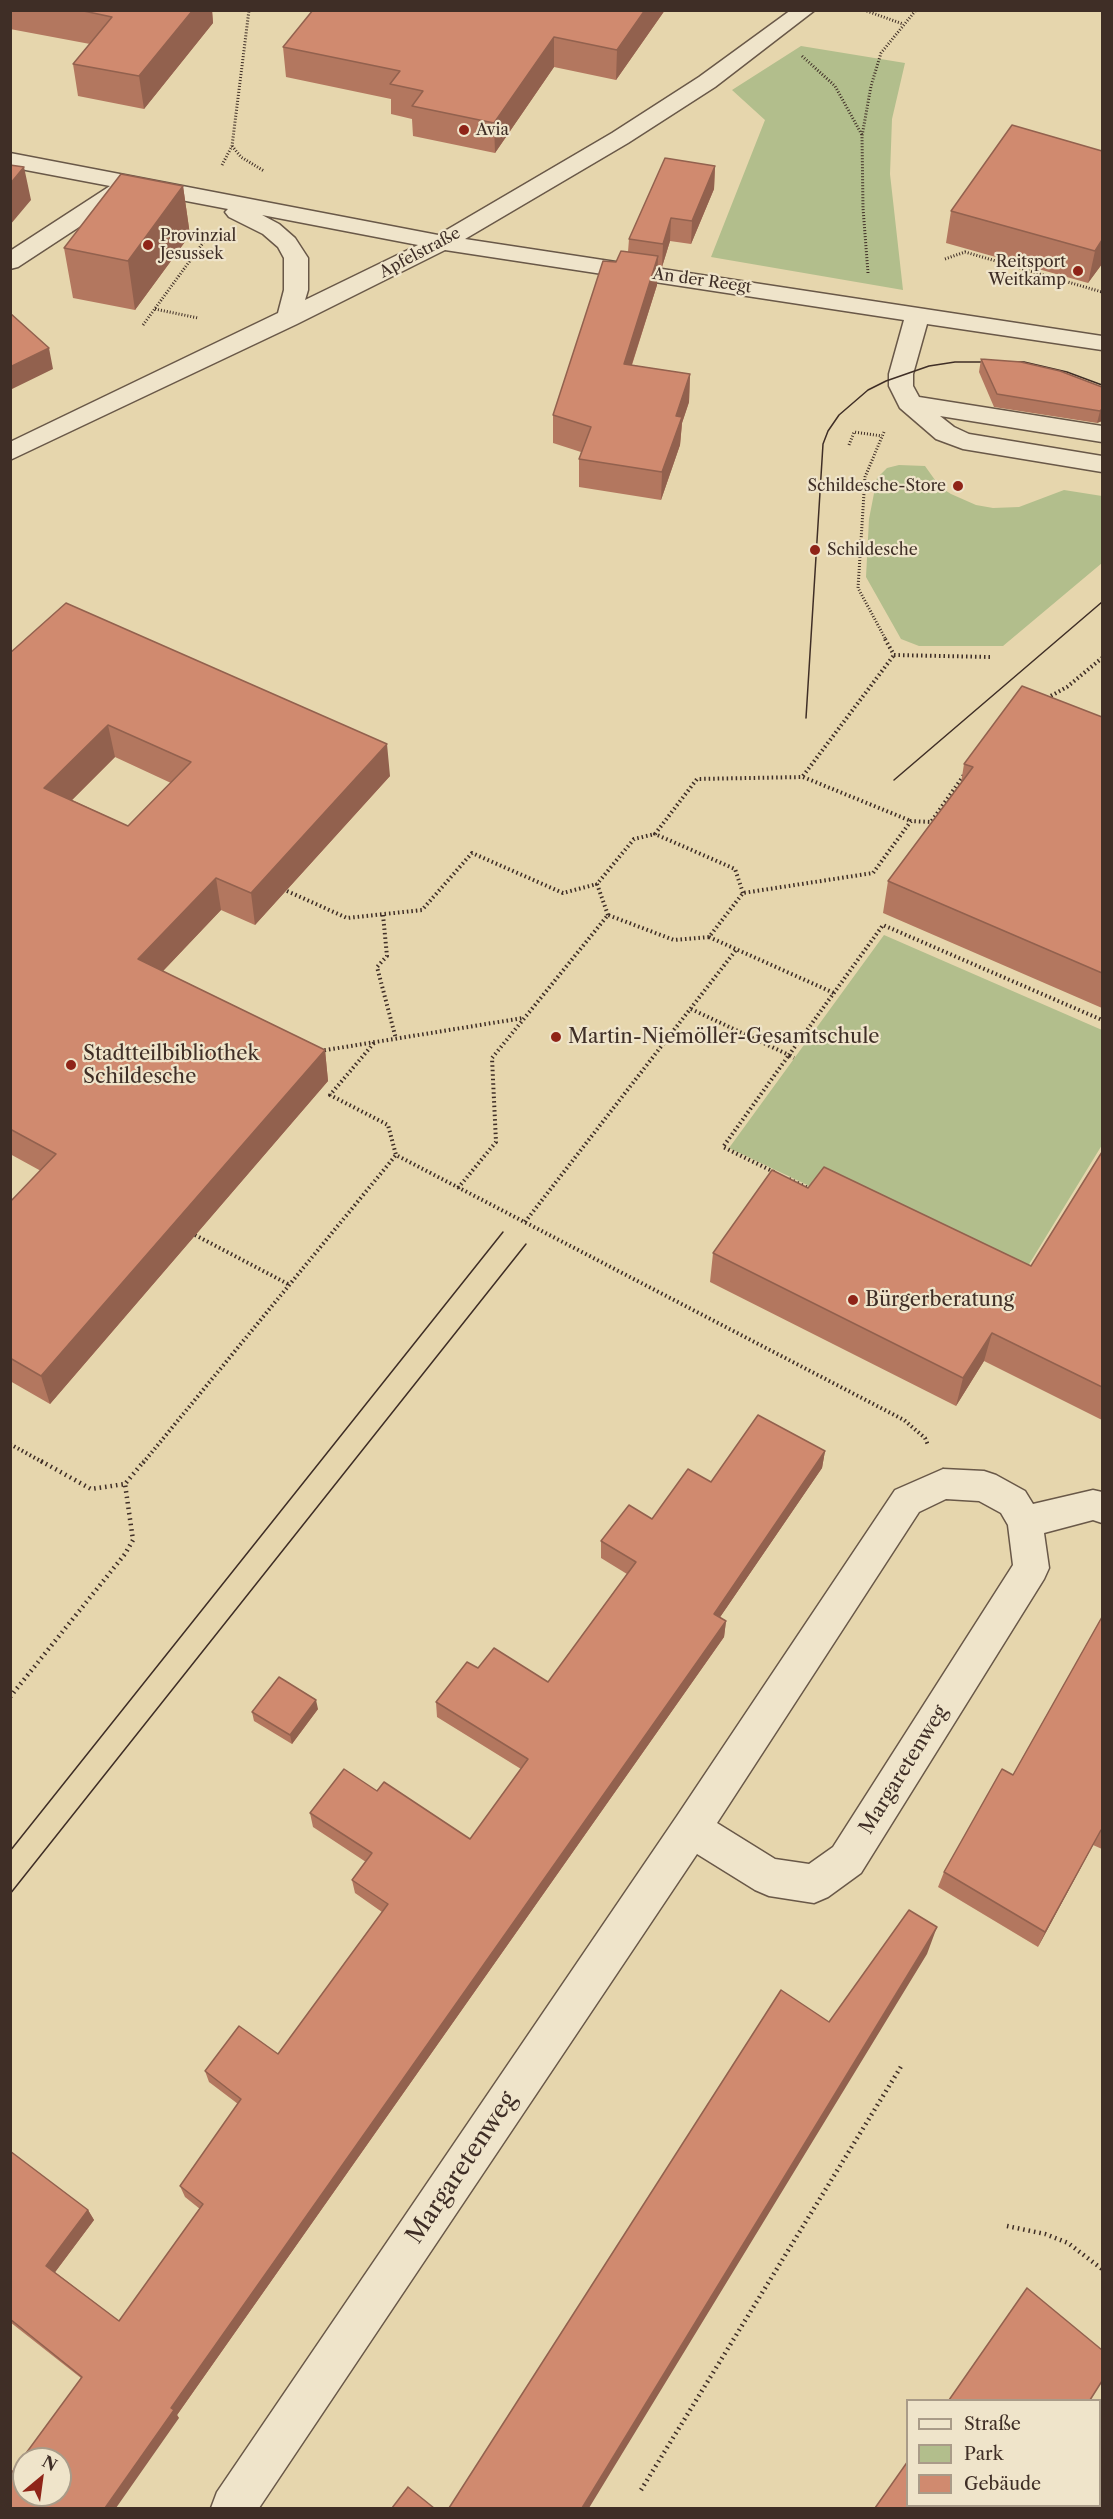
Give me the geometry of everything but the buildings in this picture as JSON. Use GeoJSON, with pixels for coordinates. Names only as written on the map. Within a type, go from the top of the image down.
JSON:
{"type":"FeatureCollection","features":[{"type":"Feature","properties":{"kind":"street","name":"Apfelstraße"},"geometry":{"type":"LineString","coordinates":[[10,452],[442,243],[620,138],[707,82],[805,10]]}},
{"type":"Feature","properties":{"kind":"street","name":"An der Reegt"},"geometry":{"type":"LineString","coordinates":[[10,160],[442,243],[1102,343]]}},
{"type":"Feature","properties":{"kind":"street"},"geometry":{"type":"LineString","coordinates":[[10,262],[129,183]]}},
{"type":"Feature","properties":{"kind":"street","name":"An der Reegt"},"geometry":{"type":"LineString","coordinates":[[196,195],[271,229],[287,243],[296,258],[296,290],[288,319]]}},
{"type":"Feature","properties":{"kind":"street"},"geometry":{"type":"LineString","coordinates":[[918,314],[901,374],[901,386],[909,403],[945,433],[963,441],[1102,464]]}},
{"type":"Feature","properties":{"kind":"street"},"geometry":{"type":"LineString","coordinates":[[909,403],[1102,434]]}},
{"type":"Feature","properties":{"kind":"street","name":"Margaretenweg"},"geometry":{"type":"LineString","coordinates":[[233,2508],[691,1828],[907,1501],[943,1484],[984,1486],[1013,1502],[1025,1522],[1030,1568],[848,1860],[814,1884],[769,1877],[691,1828]]}},
{"type":"Feature","properties":{"kind":"street"},"geometry":{"type":"LineString","coordinates":[[1025,1522],[1093,1505],[1102,1508]]}},
{"type":"Feature","properties":{"kind":"path"},"geometry":{"type":"LineString","coordinates":[[232,146],[249,10]]}},
{"type":"Feature","properties":{"kind":"path"},"geometry":{"type":"LineString","coordinates":[[864,10],[903,24]]}},
{"type":"Feature","properties":{"kind":"path"},"geometry":{"type":"LineString","coordinates":[[872,307],[864,231],[862,136],[871,86],[881,53],[916,10]]}},
{"type":"Feature","properties":{"kind":"path"},"geometry":{"type":"LineString","coordinates":[[768,38],[797,52],[835,86],[862,136]]}},
{"type":"Feature","properties":{"kind":"path"},"geometry":{"type":"LineString","coordinates":[[142,325],[229,208]]}},
{"type":"Feature","properties":{"kind":"path"},"geometry":{"type":"LineString","coordinates":[[945,259],[965,252],[1102,292]]}},
{"type":"Feature","properties":{"kind":"path"},"geometry":{"type":"LineString","coordinates":[[849,445],[854,432],[882,436],[865,477],[858,588],[894,655]]}},
{"type":"Feature","properties":{"kind":"path"},"geometry":{"type":"LineString","coordinates":[[894,655],[990,657]]}},
{"type":"Feature","properties":{"kind":"path"},"geometry":{"type":"LineString","coordinates":[[803,777],[894,655]]}},
{"type":"Feature","properties":{"kind":"path"},"geometry":{"type":"LineString","coordinates":[[1039,700],[1067,687],[1102,658]]}},
{"type":"Feature","properties":{"kind":"path"},"geometry":{"type":"LineString","coordinates":[[655,834],[698,779],[803,777],[911,821],[931,822],[966,771]]}},
{"type":"Feature","properties":{"kind":"path"},"geometry":{"type":"LineString","coordinates":[[709,937],[743,892],[873,873],[911,821]]}},
{"type":"Feature","properties":{"kind":"path"},"geometry":{"type":"LineString","coordinates":[[287,891],[347,918],[422,910],[472,853],[563,893],[597,884],[634,839],[655,834],[735,869],[743,892]]}},
{"type":"Feature","properties":{"kind":"path"},"geometry":{"type":"LineString","coordinates":[[597,884],[608,915],[674,940],[709,937],[834,993]]}},
{"type":"Feature","properties":{"kind":"path"},"geometry":{"type":"LineString","coordinates":[[383,915],[387,956],[377,967],[396,1039]]}},
{"type":"Feature","properties":{"kind":"path"},"geometry":{"type":"LineString","coordinates":[[458,1188],[495,1142],[492,1058],[608,915]]}},
{"type":"Feature","properties":{"kind":"path"},"geometry":{"type":"LineString","coordinates":[[777,1173],[723,1147],[883,925],[1102,1020]]}},
{"type":"Feature","properties":{"kind":"path"},"geometry":{"type":"LineString","coordinates":[[525,1222],[736,950]]}},
{"type":"Feature","properties":{"kind":"path"},"geometry":{"type":"LineString","coordinates":[[691,1009],[795,1058]]}},
{"type":"Feature","properties":{"kind":"path"},"geometry":{"type":"LineString","coordinates":[[319,1051],[525,1017]]}},
{"type":"Feature","properties":{"kind":"path"},"geometry":{"type":"LineString","coordinates":[[374,1043],[330,1095],[388,1125],[396,1155],[904,1420],[925,1438],[943,1484]]}},
{"type":"Feature","properties":{"kind":"path"},"geometry":{"type":"LineString","coordinates":[[10,1444],[91,1489],[125,1484],[396,1155]]}},
{"type":"Feature","properties":{"kind":"path"},"geometry":{"type":"LineString","coordinates":[[787,1178],[816,1191]]}},
{"type":"Feature","properties":{"kind":"path"},"geometry":{"type":"LineString","coordinates":[[195,1235],[288,1284]]}},
{"type":"Feature","properties":{"kind":"path"},"geometry":{"type":"LineString","coordinates":[[10,1698],[125,1554],[133,1540],[125,1484]]}},
{"type":"Feature","properties":{"kind":"path"},"geometry":{"type":"LineString","coordinates":[[641,2490],[902,2065]]}},
{"type":"Feature","properties":{"kind":"path"},"geometry":{"type":"LineString","coordinates":[[1007,2226],[1045,2234],[1068,2243],[1102,2269]]}},
{"type":"Feature","properties":{"kind":"green space"},"geometry":{"type":"Polygon","coordinates":[[[801,46],[905,63],[892,119],[890,174],[903,290],[711,257],[765,120],[732,90],[801,46]]]}},
{"type":"Feature","properties":{"kind":"green space"},"geometry":{"type":"Polygon","coordinates":[[[899,465],[925,466],[940,487],[951,494],[976,505],[993,508],[1019,507],[1064,490],[1102,496],[1102,563],[1003,646],[919,646],[901,639],[866,577],[869,519],[877,478],[887,468],[899,465]]]}},
{"type":"Feature","properties":{"kind":"green space"},"geometry":{"type":"Polygon","coordinates":[[[884,935],[1102,1030],[1102,1145],[1017,1284],[729,1148],[884,935]]]}},
{"type":"Feature","properties":{"kind":"tram line"},"geometry":{"type":"LineString","coordinates":[[806,718],[823,444],[828,431],[839,415],[868,390],[886,381],[929,366],[955,362],[1024,362],[1067,372],[1102,385]]}},
{"type":"Feature","properties":{"kind":"tram line"},"geometry":{"type":"LineString","coordinates":[[894,780],[1102,602]]}},
{"type":"Feature","properties":{"kind":"tram line"},"geometry":{"type":"LineString","coordinates":[[10,1851],[503,1232]]}},
{"type":"Feature","properties":{"kind":"tram line"},"geometry":{"type":"LineString","coordinates":[[10,1894],[526,1244]]}},
{"type":"Feature","properties":{"kind":"place","name":"Avia"},"geometry":{"type":"Point","coordinates":[464,130]}},
{"type":"Feature","properties":{"kind":"place","name":"Provinzial Jesussek"},"geometry":{"type":"Point","coordinates":[148,245]}},
{"type":"Feature","properties":{"kind":"place","name":"Reitsport Weitkamp"},"geometry":{"type":"Point","coordinates":[1078,271]}},
{"type":"Feature","properties":{"kind":"place","name":"Schildesche-Store"},"geometry":{"type":"Point","coordinates":[958,486]}},
{"type":"Feature","properties":{"kind":"place","name":"Schildesche"},"geometry":{"type":"Point","coordinates":[815,550]}},
{"type":"Feature","properties":{"kind":"place","name":"Martin-Niemöller-Gesamtschule"},"geometry":{"type":"Point","coordinates":[556,1037]}},
{"type":"Feature","properties":{"kind":"place","name":"Stadtteilbibliothek Schildesche"},"geometry":{"type":"Point","coordinates":[71,1065]}},
{"type":"Feature","properties":{"kind":"place","name":"Bürgerberatung"},"geometry":{"type":"Point","coordinates":[853,1300]}}]}
